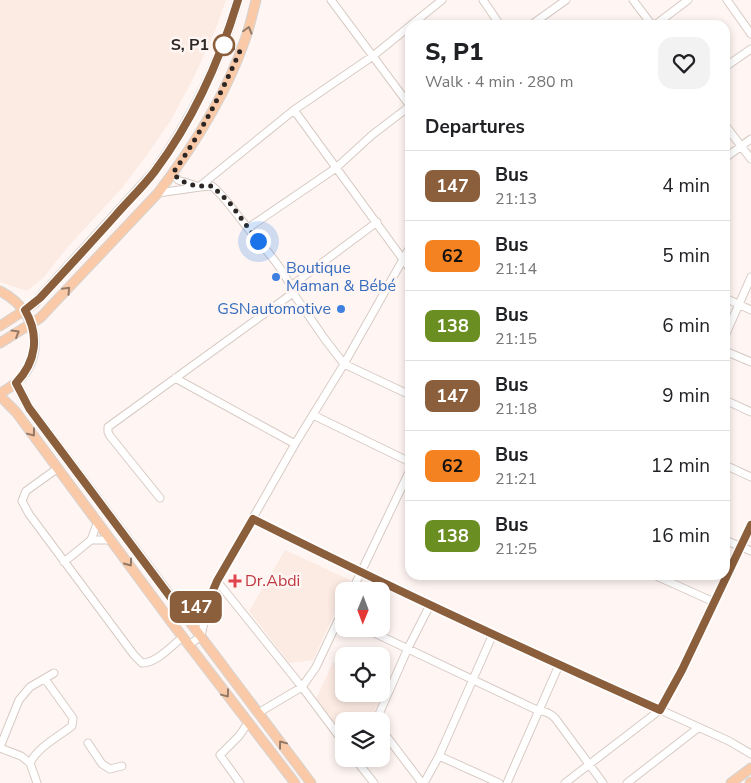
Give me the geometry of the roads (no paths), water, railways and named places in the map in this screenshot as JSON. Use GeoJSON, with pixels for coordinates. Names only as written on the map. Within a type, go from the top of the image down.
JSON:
{"type":"FeatureCollection","features":[{"type":"Feature","properties":{"kind":"main road"},"geometry":{"type":"LineString","coordinates":[[0,326],[40,298],[138,191],[169,152],[213,72],[228,36],[238,0]]}},
{"type":"Feature","properties":{"kind":"main road"},"geometry":{"type":"LineString","coordinates":[[0,343],[32,324],[52,305],[158,193],[173,173],[198,137],[220,97],[246,37],[256,0]]}},
{"type":"Feature","properties":{"kind":"main road"},"geometry":{"type":"LineString","coordinates":[[0,291],[18,302],[25,310],[32,324],[35,345],[29,366],[16,383],[0,394],[16,412],[172,623],[294,783]]}},
{"type":"Feature","properties":{"kind":"main road"},"geometry":{"type":"LineString","coordinates":[[16,383],[29,408],[311,783]]}},
{"type":"Feature","properties":{"kind":"main road"},"geometry":{"type":"LineString","coordinates":[[731,783],[751,768]]}},
{"type":"Feature","properties":{"kind":"street"},"geometry":{"type":"LineString","coordinates":[[331,0],[405,99]]}},
{"type":"Feature","properties":{"kind":"street"},"geometry":{"type":"LineString","coordinates":[[418,20],[442,0]]}},
{"type":"Feature","properties":{"kind":"street"},"geometry":{"type":"LineString","coordinates":[[483,0],[497,20]]}},
{"type":"Feature","properties":{"kind":"street"},"geometry":{"type":"LineString","coordinates":[[538,20],[566,0]]}},
{"type":"Feature","properties":{"kind":"street"},"geometry":{"type":"LineString","coordinates":[[633,0],[649,20]]}},
{"type":"Feature","properties":{"kind":"street"},"geometry":{"type":"LineString","coordinates":[[660,20],[688,0]]}},
{"type":"Feature","properties":{"kind":"street"},"geometry":{"type":"LineString","coordinates":[[727,0],[751,34]]}},
{"type":"Feature","properties":{"kind":"street"},"geometry":{"type":"LineString","coordinates":[[200,186],[294,110],[373,56],[405,31]]}},
{"type":"Feature","properties":{"kind":"street"},"geometry":{"type":"LineString","coordinates":[[730,64],[751,49]]}},
{"type":"Feature","properties":{"kind":"street"},"geometry":{"type":"LineString","coordinates":[[294,110],[405,263]]}},
{"type":"Feature","properties":{"kind":"street"},"geometry":{"type":"LineString","coordinates":[[248,228],[336,168],[372,135],[405,110]]}},
{"type":"Feature","properties":{"kind":"street"},"geometry":{"type":"LineString","coordinates":[[730,132],[751,159]]}},
{"type":"Feature","properties":{"kind":"street"},"geometry":{"type":"LineString","coordinates":[[730,154],[751,139]]}},
{"type":"Feature","properties":{"kind":"street"},"geometry":{"type":"LineString","coordinates":[[173,173],[178,180],[200,186]]}},
{"type":"Feature","properties":{"kind":"street"},"geometry":{"type":"LineString","coordinates":[[158,193],[200,186],[212,186],[229,202],[269,254],[324,338],[344,364],[405,393]]}},
{"type":"Feature","properties":{"kind":"street"},"geometry":{"type":"LineString","coordinates":[[160,498],[110,436],[108,427],[292,289],[377,222]]}},
{"type":"Feature","properties":{"kind":"street"},"geometry":{"type":"LineString","coordinates":[[189,645],[201,636],[209,600],[217,581],[294,444],[344,364],[405,256]]}},
{"type":"Feature","properties":{"kind":"street"},"geometry":{"type":"LineString","coordinates":[[730,325],[751,277]]}},
{"type":"Feature","properties":{"kind":"street"},"geometry":{"type":"LineString","coordinates":[[730,300],[751,310]]}},
{"type":"Feature","properties":{"kind":"street"},"geometry":{"type":"LineString","coordinates":[[730,353],[751,362]]}},
{"type":"Feature","properties":{"kind":"street"},"geometry":{"type":"LineString","coordinates":[[175,378],[294,444]]}},
{"type":"Feature","properties":{"kind":"street"},"geometry":{"type":"LineString","coordinates":[[730,402],[751,412]]}},
{"type":"Feature","properties":{"kind":"street"},"geometry":{"type":"LineString","coordinates":[[313,415],[405,460]]}},
{"type":"Feature","properties":{"kind":"street"},"geometry":{"type":"LineString","coordinates":[[730,467],[751,477]]}},
{"type":"Feature","properties":{"kind":"street"},"geometry":{"type":"LineString","coordinates":[[58,468],[26,491],[22,501],[29,514],[64,562],[142,663],[148,663],[157,658],[183,637]]}},
{"type":"Feature","properties":{"kind":"street"},"geometry":{"type":"LineString","coordinates":[[356,582],[405,481]]}},
{"type":"Feature","properties":{"kind":"street"},"geometry":{"type":"LineString","coordinates":[[253,519],[361,573],[729,741],[751,754]]}},
{"type":"Feature","properties":{"kind":"street"},"geometry":{"type":"LineString","coordinates":[[64,562],[91,540],[98,522]]}},
{"type":"Feature","properties":{"kind":"street"},"geometry":{"type":"LineString","coordinates":[[730,568],[751,525]]}},
{"type":"Feature","properties":{"kind":"street"},"geometry":{"type":"LineString","coordinates":[[91,540],[112,540]]}},
{"type":"Feature","properties":{"kind":"street"},"geometry":{"type":"LineString","coordinates":[[730,542],[751,551]]}},
{"type":"Feature","properties":{"kind":"street"},"geometry":{"type":"LineString","coordinates":[[665,580],[714,602]]}},
{"type":"Feature","properties":{"kind":"street"},"geometry":{"type":"LineString","coordinates":[[565,783],[660,710],[674,687],[724,580]]}},
{"type":"Feature","properties":{"kind":"street"},"geometry":{"type":"LineString","coordinates":[[217,581],[335,731]]}},
{"type":"Feature","properties":{"kind":"street"},"geometry":{"type":"LineString","coordinates":[[172,623],[183,614],[209,600]]}},
{"type":"Feature","properties":{"kind":"street"},"geometry":{"type":"LineString","coordinates":[[380,712],[408,648],[430,605]]}},
{"type":"Feature","properties":{"kind":"street"},"geometry":{"type":"LineString","coordinates":[[258,713],[302,687],[316,667],[335,631]]}},
{"type":"Feature","properties":{"kind":"street"},"geometry":{"type":"LineString","coordinates":[[390,740],[423,783],[439,756],[494,634]]}},
{"type":"Feature","properties":{"kind":"street"},"geometry":{"type":"LineString","coordinates":[[386,638],[539,711],[546,711],[555,718],[603,783]]}},
{"type":"Feature","properties":{"kind":"street"},"geometry":{"type":"LineString","coordinates":[[507,783],[559,665]]}},
{"type":"Feature","properties":{"kind":"street"},"geometry":{"type":"LineString","coordinates":[[37,783],[30,763],[21,756],[0,748],[19,700],[30,688],[54,673]]}},
{"type":"Feature","properties":{"kind":"street"},"geometry":{"type":"LineString","coordinates":[[30,763],[41,749],[72,726],[73,718],[44,679]]}},
{"type":"Feature","properties":{"kind":"street"},"geometry":{"type":"LineString","coordinates":[[240,783],[220,755],[240,736],[248,723]]}},
{"type":"Feature","properties":{"kind":"street"},"geometry":{"type":"LineString","coordinates":[[627,783],[698,728]]}},
{"type":"Feature","properties":{"kind":"street"},"geometry":{"type":"LineString","coordinates":[[240,736],[254,731]]}},
{"type":"Feature","properties":{"kind":"street"},"geometry":{"type":"LineString","coordinates":[[88,743],[102,764],[110,769],[122,766]]}},
{"type":"Feature","properties":{"kind":"street"},"geometry":{"type":"LineString","coordinates":[[439,756],[499,783]]}},
{"type":"Feature","properties":{"kind":"street"},"geometry":{"type":"LineString","coordinates":[[361,767],[374,783]]}},
{"type":"Feature","properties":{"kind":"place","name":"S, P1"},"geometry":{"type":"Point","coordinates":[224,45]}},
{"type":"Feature","properties":{"kind":"place","name":"Boutique Maman & Bébé"},"geometry":{"type":"Point","coordinates":[276,277]}},
{"type":"Feature","properties":{"kind":"place","name":"GSNautomotive"},"geometry":{"type":"Point","coordinates":[341,309]}},
{"type":"Feature","properties":{"kind":"place","name":"Dr.Abdi"},"geometry":{"type":"Point","coordinates":[235,581]}}]}
